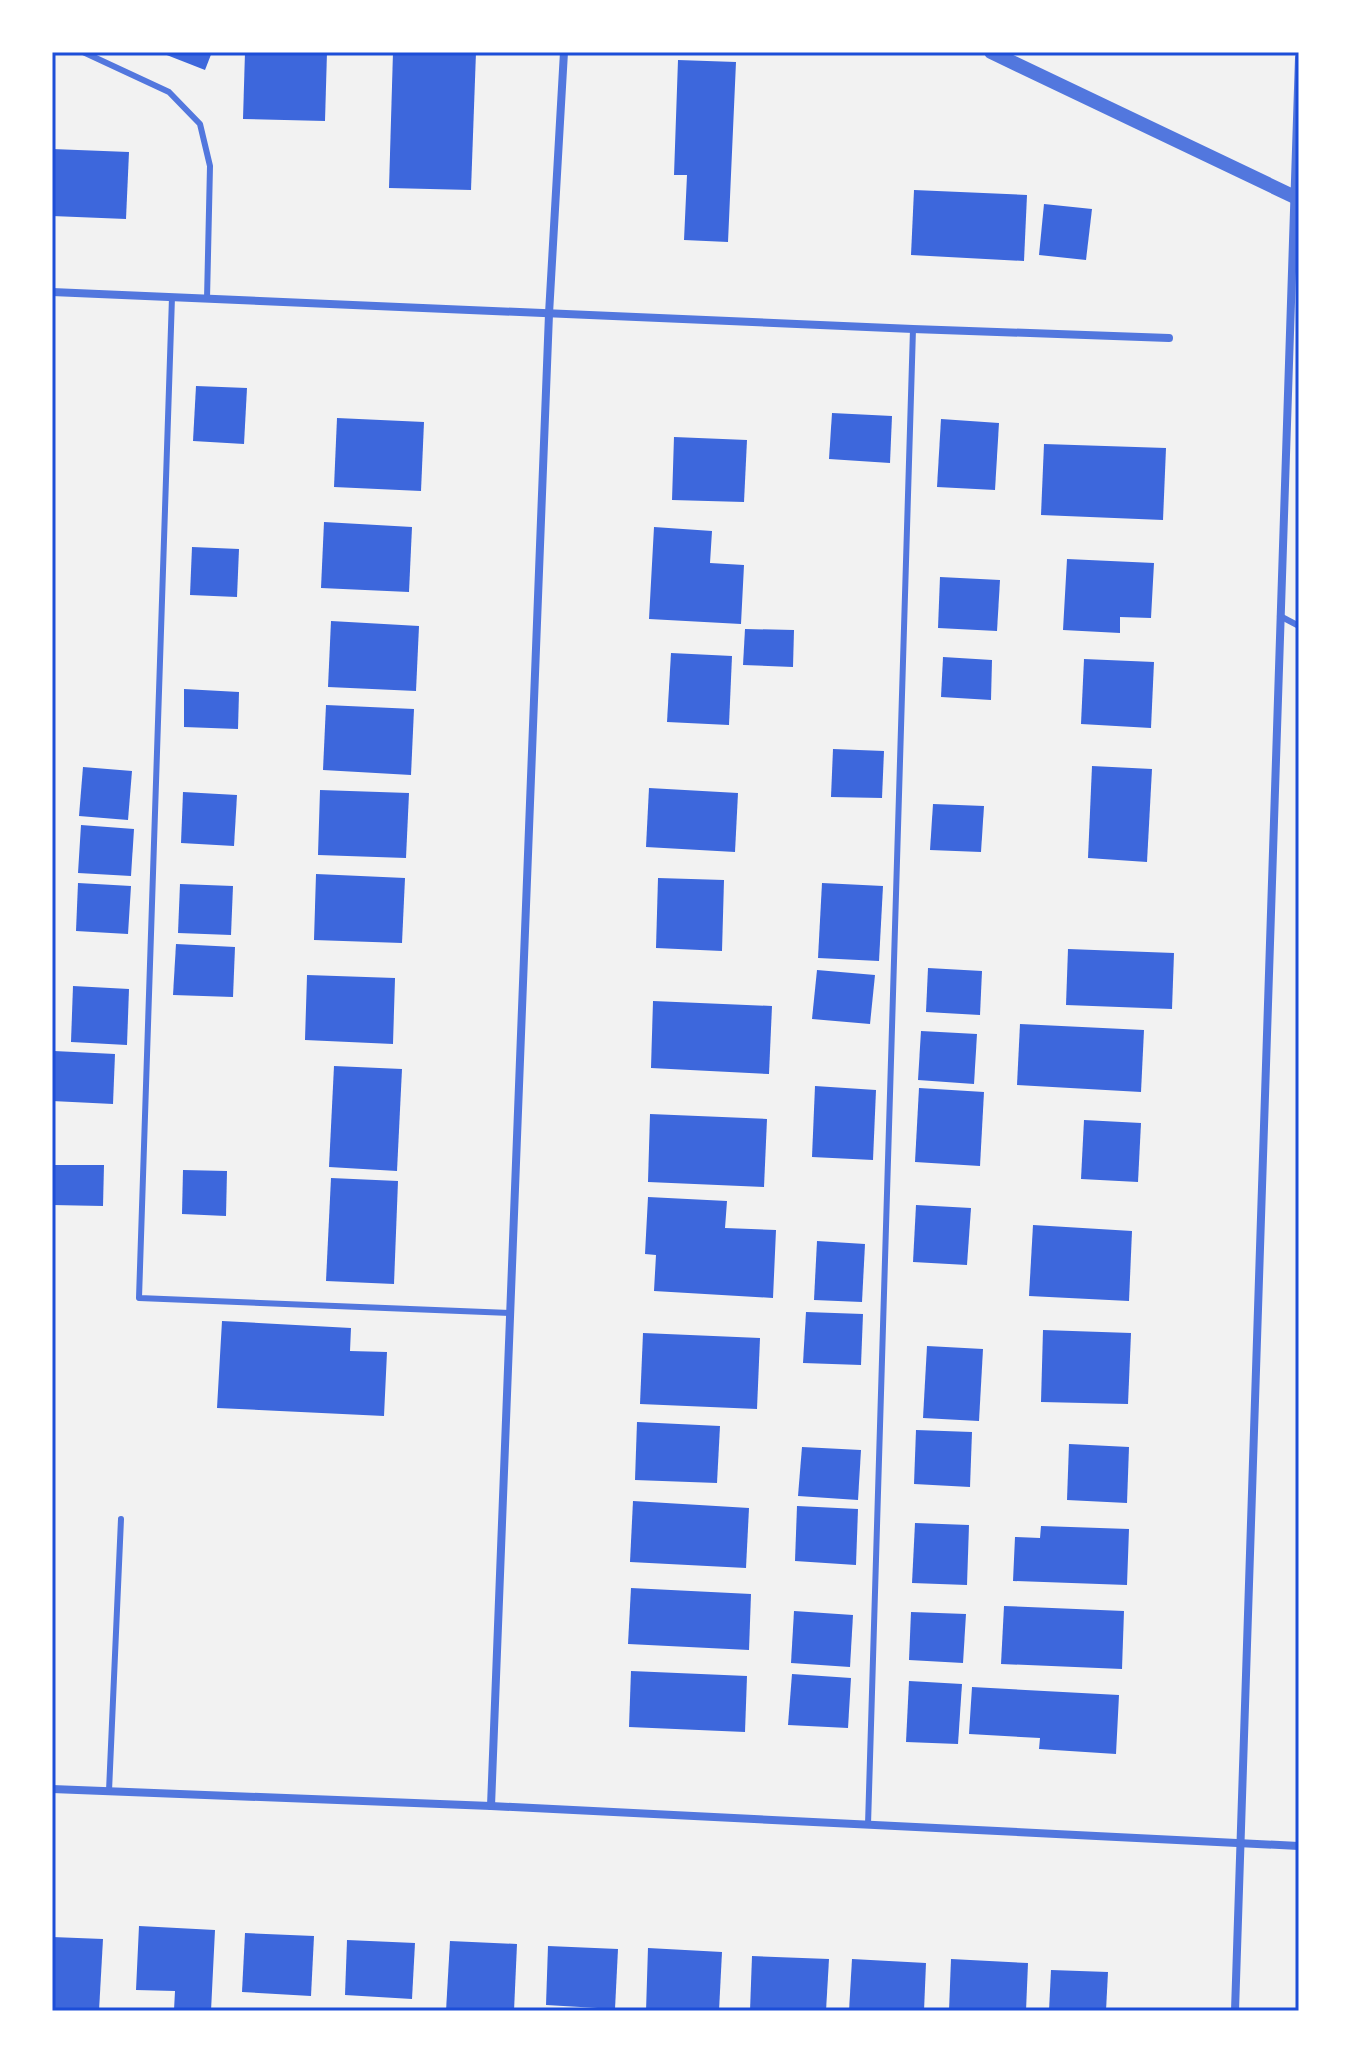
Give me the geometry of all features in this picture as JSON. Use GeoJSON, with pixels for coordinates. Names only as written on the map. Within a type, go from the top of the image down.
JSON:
{"type":"FeatureCollection","features":[{"type":"Feature","properties":{"kind":"street"},"geometry":{"type":"LineString","coordinates":[[491,1806],[549,314],[564,52]]}},
{"type":"Feature","properties":{"kind":"street"},"geometry":{"type":"LineString","coordinates":[[991,52],[1297,198]]}},
{"type":"Feature","properties":{"kind":"street"},"geometry":{"type":"LineString","coordinates":[[1235,2011],[1280,616],[1297,198],[1299,58]]}},
{"type":"Feature","properties":{"kind":"street"},"geometry":{"type":"LineString","coordinates":[[52,292],[1169,338]]}},
{"type":"Feature","properties":{"kind":"street"},"geometry":{"type":"LineString","coordinates":[[52,1789],[491,1806],[1299,1846]]}},
{"type":"Feature","properties":{"kind":"lane"},"geometry":{"type":"LineString","coordinates":[[83,52],[169,92],[200,124],[210,166],[207,299]]}},
{"type":"Feature","properties":{"kind":"lane"},"geometry":{"type":"LineString","coordinates":[[172,297],[139,1298],[510,1313]]}},
{"type":"Feature","properties":{"kind":"lane"},"geometry":{"type":"LineString","coordinates":[[868,1825],[913,329]]}},
{"type":"Feature","properties":{"kind":"lane"},"geometry":{"type":"LineString","coordinates":[[1280,616],[1299,626]]}},
{"type":"Feature","properties":{"kind":"lane"},"geometry":{"type":"LineString","coordinates":[[109,1791],[121,1519]]}},
{"type":"Feature","properties":{"kind":"building"},"geometry":{"type":"Polygon","coordinates":[[[159,52],[212,52],[205,70],[159,52]]]}},
{"type":"Feature","properties":{"kind":"building"},"geometry":{"type":"Polygon","coordinates":[[[245,52],[327,52],[325,121],[243,119],[245,52]]]}},
{"type":"Feature","properties":{"kind":"building"},"geometry":{"type":"Polygon","coordinates":[[[393,52],[476,52],[471,190],[389,188],[393,52]]]}},
{"type":"Feature","properties":{"kind":"building"},"geometry":{"type":"Polygon","coordinates":[[[678,60],[736,62],[728,242],[684,240],[687,175],[674,175],[678,60]]]}},
{"type":"Feature","properties":{"kind":"building"},"geometry":{"type":"Polygon","coordinates":[[[52,149],[129,152],[126,219],[52,216],[52,149]]]}},
{"type":"Feature","properties":{"kind":"building"},"geometry":{"type":"Polygon","coordinates":[[[914,190],[1027,195],[1024,261],[911,255],[914,190]]]}},
{"type":"Feature","properties":{"kind":"building"},"geometry":{"type":"Polygon","coordinates":[[[1044,204],[1092,209],[1086,260],[1039,255],[1044,204]]]}},
{"type":"Feature","properties":{"kind":"building"},"geometry":{"type":"Polygon","coordinates":[[[196,386],[247,388],[244,444],[193,441],[196,386]]]}},
{"type":"Feature","properties":{"kind":"building"},"geometry":{"type":"Polygon","coordinates":[[[832,413],[892,416],[890,463],[829,459],[832,413]]]}},
{"type":"Feature","properties":{"kind":"building"},"geometry":{"type":"Polygon","coordinates":[[[337,418],[424,422],[421,491],[334,487],[337,418]]]}},
{"type":"Feature","properties":{"kind":"building"},"geometry":{"type":"Polygon","coordinates":[[[941,419],[999,423],[995,490],[937,487],[941,419]]]}},
{"type":"Feature","properties":{"kind":"building"},"geometry":{"type":"Polygon","coordinates":[[[674,437],[747,440],[744,502],[672,500],[674,437]]]}},
{"type":"Feature","properties":{"kind":"building"},"geometry":{"type":"Polygon","coordinates":[[[1044,444],[1166,448],[1163,520],[1041,515],[1044,444]]]}},
{"type":"Feature","properties":{"kind":"building"},"geometry":{"type":"Polygon","coordinates":[[[324,522],[412,527],[409,592],[321,588],[324,522]]]}},
{"type":"Feature","properties":{"kind":"building"},"geometry":{"type":"Polygon","coordinates":[[[654,527],[712,531],[710,563],[744,565],[741,624],[649,619],[654,527]]]}},
{"type":"Feature","properties":{"kind":"building"},"geometry":{"type":"Polygon","coordinates":[[[192,547],[239,549],[237,597],[190,595],[192,547]]]}},
{"type":"Feature","properties":{"kind":"building"},"geometry":{"type":"Polygon","coordinates":[[[1067,559],[1154,563],[1151,618],[1120,617],[1120,633],[1063,630],[1067,559]]]}},
{"type":"Feature","properties":{"kind":"building"},"geometry":{"type":"Polygon","coordinates":[[[940,577],[1000,580],[997,631],[938,628],[940,577]]]}},
{"type":"Feature","properties":{"kind":"building"},"geometry":{"type":"Polygon","coordinates":[[[331,621],[419,626],[416,691],[328,687],[331,621]]]}},
{"type":"Feature","properties":{"kind":"building"},"geometry":{"type":"Polygon","coordinates":[[[745,629],[794,630],[793,667],[743,665],[745,629]]]}},
{"type":"Feature","properties":{"kind":"building"},"geometry":{"type":"Polygon","coordinates":[[[671,653],[732,656],[729,725],[667,722],[671,653]]]}},
{"type":"Feature","properties":{"kind":"building"},"geometry":{"type":"Polygon","coordinates":[[[943,657],[992,660],[991,700],[941,697],[943,657]]]}},
{"type":"Feature","properties":{"kind":"building"},"geometry":{"type":"Polygon","coordinates":[[[1084,659],[1154,662],[1151,728],[1081,724],[1084,659]]]}},
{"type":"Feature","properties":{"kind":"building"},"geometry":{"type":"Polygon","coordinates":[[[184,689],[239,692],[238,729],[184,727],[184,689]]]}},
{"type":"Feature","properties":{"kind":"building"},"geometry":{"type":"Polygon","coordinates":[[[326,705],[414,709],[411,775],[323,770],[326,705]]]}},
{"type":"Feature","properties":{"kind":"building"},"geometry":{"type":"Polygon","coordinates":[[[833,749],[884,751],[882,798],[831,797],[833,749]]]}},
{"type":"Feature","properties":{"kind":"building"},"geometry":{"type":"Polygon","coordinates":[[[1092,766],[1152,769],[1147,862],[1088,858],[1092,766]]]}},
{"type":"Feature","properties":{"kind":"building"},"geometry":{"type":"Polygon","coordinates":[[[83,767],[132,771],[128,820],[79,816],[83,767]]]}},
{"type":"Feature","properties":{"kind":"building"},"geometry":{"type":"Polygon","coordinates":[[[649,788],[738,793],[735,852],[646,847],[649,788]]]}},
{"type":"Feature","properties":{"kind":"building"},"geometry":{"type":"Polygon","coordinates":[[[320,790],[409,793],[406,858],[318,855],[320,790]]]}},
{"type":"Feature","properties":{"kind":"building"},"geometry":{"type":"Polygon","coordinates":[[[183,792],[237,795],[234,846],[181,843],[183,792]]]}},
{"type":"Feature","properties":{"kind":"building"},"geometry":{"type":"Polygon","coordinates":[[[933,804],[984,806],[981,852],[930,850],[933,804]]]}},
{"type":"Feature","properties":{"kind":"building"},"geometry":{"type":"Polygon","coordinates":[[[81,825],[134,829],[131,876],[78,873],[81,825]]]}},
{"type":"Feature","properties":{"kind":"building"},"geometry":{"type":"Polygon","coordinates":[[[316,874],[405,878],[402,943],[314,940],[316,874]]]}},
{"type":"Feature","properties":{"kind":"building"},"geometry":{"type":"Polygon","coordinates":[[[658,878],[724,880],[722,951],[656,948],[658,878]]]}},
{"type":"Feature","properties":{"kind":"building"},"geometry":{"type":"Polygon","coordinates":[[[78,883],[131,886],[128,934],[76,931],[78,883]]]}},
{"type":"Feature","properties":{"kind":"building"},"geometry":{"type":"Polygon","coordinates":[[[822,883],[883,886],[879,961],[818,958],[822,883]]]}},
{"type":"Feature","properties":{"kind":"building"},"geometry":{"type":"Polygon","coordinates":[[[180,884],[233,886],[231,935],[178,933],[180,884]]]}},
{"type":"Feature","properties":{"kind":"building"},"geometry":{"type":"Polygon","coordinates":[[[176,944],[235,947],[233,997],[173,995],[176,944]]]}},
{"type":"Feature","properties":{"kind":"building"},"geometry":{"type":"Polygon","coordinates":[[[1068,949],[1174,953],[1172,1009],[1066,1005],[1068,949]]]}},
{"type":"Feature","properties":{"kind":"building"},"geometry":{"type":"Polygon","coordinates":[[[928,968],[982,971],[980,1015],[926,1012],[928,968]]]}},
{"type":"Feature","properties":{"kind":"building"},"geometry":{"type":"Polygon","coordinates":[[[817,970],[875,975],[870,1024],[812,1019],[817,970]]]}},
{"type":"Feature","properties":{"kind":"building"},"geometry":{"type":"Polygon","coordinates":[[[307,975],[395,978],[393,1044],[305,1040],[307,975]]]}},
{"type":"Feature","properties":{"kind":"building"},"geometry":{"type":"Polygon","coordinates":[[[73,986],[129,989],[127,1045],[71,1042],[73,986]]]}},
{"type":"Feature","properties":{"kind":"building"},"geometry":{"type":"Polygon","coordinates":[[[653,1001],[772,1006],[769,1074],[651,1068],[653,1001]]]}},
{"type":"Feature","properties":{"kind":"building"},"geometry":{"type":"Polygon","coordinates":[[[1020,1024],[1144,1030],[1141,1092],[1017,1085],[1020,1024]]]}},
{"type":"Feature","properties":{"kind":"building"},"geometry":{"type":"Polygon","coordinates":[[[921,1031],[977,1034],[974,1084],[918,1080],[921,1031]]]}},
{"type":"Feature","properties":{"kind":"building"},"geometry":{"type":"Polygon","coordinates":[[[54,1051],[115,1054],[113,1104],[52,1101],[54,1051]]]}},
{"type":"Feature","properties":{"kind":"building"},"geometry":{"type":"Polygon","coordinates":[[[334,1066],[402,1069],[397,1171],[329,1167],[334,1066]]]}},
{"type":"Feature","properties":{"kind":"building"},"geometry":{"type":"Polygon","coordinates":[[[815,1086],[876,1090],[873,1160],[812,1157],[815,1086]]]}},
{"type":"Feature","properties":{"kind":"building"},"geometry":{"type":"Polygon","coordinates":[[[919,1088],[984,1092],[980,1166],[915,1162],[919,1088]]]}},
{"type":"Feature","properties":{"kind":"building"},"geometry":{"type":"Polygon","coordinates":[[[650,1114],[767,1119],[764,1187],[648,1182],[650,1114]]]}},
{"type":"Feature","properties":{"kind":"building"},"geometry":{"type":"Polygon","coordinates":[[[1084,1120],[1141,1123],[1138,1182],[1081,1179],[1084,1120]]]}},
{"type":"Feature","properties":{"kind":"building"},"geometry":{"type":"Polygon","coordinates":[[[52,1165],[104,1165],[103,1206],[52,1205],[52,1165]]]}},
{"type":"Feature","properties":{"kind":"building"},"geometry":{"type":"Polygon","coordinates":[[[183,1170],[227,1171],[226,1216],[182,1214],[183,1170]]]}},
{"type":"Feature","properties":{"kind":"building"},"geometry":{"type":"Polygon","coordinates":[[[331,1178],[398,1181],[394,1284],[326,1281],[331,1178]]]}},
{"type":"Feature","properties":{"kind":"building"},"geometry":{"type":"Polygon","coordinates":[[[648,1197],[727,1201],[725,1228],[776,1230],[773,1298],[654,1291],[656,1255],[645,1254],[648,1197]]]}},
{"type":"Feature","properties":{"kind":"building"},"geometry":{"type":"Polygon","coordinates":[[[916,1205],[971,1208],[967,1265],[913,1262],[916,1205]]]}},
{"type":"Feature","properties":{"kind":"building"},"geometry":{"type":"Polygon","coordinates":[[[1033,1225],[1132,1231],[1129,1301],[1029,1296],[1033,1225]]]}},
{"type":"Feature","properties":{"kind":"building"},"geometry":{"type":"Polygon","coordinates":[[[817,1241],[865,1244],[862,1302],[814,1300],[817,1241]]]}},
{"type":"Feature","properties":{"kind":"building"},"geometry":{"type":"Polygon","coordinates":[[[806,1312],[863,1314],[861,1365],[803,1363],[806,1312]]]}},
{"type":"Feature","properties":{"kind":"building"},"geometry":{"type":"Polygon","coordinates":[[[222,1321],[351,1328],[350,1351],[387,1352],[384,1416],[217,1408],[222,1321]]]}},
{"type":"Feature","properties":{"kind":"building"},"geometry":{"type":"Polygon","coordinates":[[[1043,1330],[1131,1333],[1128,1404],[1041,1402],[1043,1330]]]}},
{"type":"Feature","properties":{"kind":"building"},"geometry":{"type":"Polygon","coordinates":[[[643,1333],[760,1338],[757,1409],[640,1404],[643,1333]]]}},
{"type":"Feature","properties":{"kind":"building"},"geometry":{"type":"Polygon","coordinates":[[[927,1346],[983,1349],[979,1421],[923,1418],[927,1346]]]}},
{"type":"Feature","properties":{"kind":"building"},"geometry":{"type":"Polygon","coordinates":[[[637,1422],[720,1426],[717,1483],[635,1480],[637,1422]]]}},
{"type":"Feature","properties":{"kind":"building"},"geometry":{"type":"Polygon","coordinates":[[[916,1430],[972,1432],[970,1487],[914,1484],[916,1430]]]}},
{"type":"Feature","properties":{"kind":"building"},"geometry":{"type":"Polygon","coordinates":[[[1069,1444],[1129,1447],[1127,1503],[1067,1500],[1069,1444]]]}},
{"type":"Feature","properties":{"kind":"building"},"geometry":{"type":"Polygon","coordinates":[[[802,1447],[861,1450],[858,1500],[798,1496],[802,1447]]]}},
{"type":"Feature","properties":{"kind":"building"},"geometry":{"type":"Polygon","coordinates":[[[633,1501],[749,1508],[746,1568],[630,1562],[633,1501]]]}},
{"type":"Feature","properties":{"kind":"building"},"geometry":{"type":"Polygon","coordinates":[[[797,1506],[858,1509],[856,1565],[795,1561],[797,1506]]]}},
{"type":"Feature","properties":{"kind":"building"},"geometry":{"type":"Polygon","coordinates":[[[915,1523],[969,1525],[967,1585],[912,1583],[915,1523]]]}},
{"type":"Feature","properties":{"kind":"building"},"geometry":{"type":"Polygon","coordinates":[[[1041,1526],[1129,1529],[1127,1585],[1013,1581],[1015,1537],[1040,1538],[1041,1526]]]}},
{"type":"Feature","properties":{"kind":"building"},"geometry":{"type":"Polygon","coordinates":[[[631,1588],[751,1594],[749,1650],[628,1644],[631,1588]]]}},
{"type":"Feature","properties":{"kind":"building"},"geometry":{"type":"Polygon","coordinates":[[[1004,1606],[1124,1611],[1122,1669],[1001,1664],[1004,1606]]]}},
{"type":"Feature","properties":{"kind":"building"},"geometry":{"type":"Polygon","coordinates":[[[794,1611],[853,1615],[850,1667],[791,1663],[794,1611]]]}},
{"type":"Feature","properties":{"kind":"building"},"geometry":{"type":"Polygon","coordinates":[[[911,1612],[966,1614],[963,1663],[909,1660],[911,1612]]]}},
{"type":"Feature","properties":{"kind":"building"},"geometry":{"type":"Polygon","coordinates":[[[631,1671],[747,1676],[745,1732],[629,1727],[631,1671]]]}},
{"type":"Feature","properties":{"kind":"building"},"geometry":{"type":"Polygon","coordinates":[[[792,1674],[851,1678],[848,1728],[788,1725],[792,1674]]]}},
{"type":"Feature","properties":{"kind":"building"},"geometry":{"type":"Polygon","coordinates":[[[909,1681],[962,1684],[958,1744],[906,1742],[909,1681]]]}},
{"type":"Feature","properties":{"kind":"building"},"geometry":{"type":"Polygon","coordinates":[[[972,1687],[1119,1695],[1116,1754],[1039,1749],[1040,1738],[969,1734],[972,1687]]]}},
{"type":"Feature","properties":{"kind":"building"},"geometry":{"type":"Polygon","coordinates":[[[139,1926],[215,1930],[211,2011],[174,2010],[175,1991],[136,1990],[139,1926]]]}},
{"type":"Feature","properties":{"kind":"building"},"geometry":{"type":"Polygon","coordinates":[[[245,1933],[314,1936],[311,1996],[242,1992],[245,1933]]]}},
{"type":"Feature","properties":{"kind":"building"},"geometry":{"type":"Polygon","coordinates":[[[52,1937],[103,1939],[99,2011],[52,2011],[52,1937]]]}},
{"type":"Feature","properties":{"kind":"building"},"geometry":{"type":"Polygon","coordinates":[[[347,1940],[415,1943],[412,1999],[345,1995],[347,1940]]]}},
{"type":"Feature","properties":{"kind":"building"},"geometry":{"type":"Polygon","coordinates":[[[450,1941],[517,1944],[514,2011],[446,2011],[450,1941]]]}},
{"type":"Feature","properties":{"kind":"building"},"geometry":{"type":"Polygon","coordinates":[[[548,1946],[618,1949],[615,2009],[546,2005],[548,1946]]]}},
{"type":"Feature","properties":{"kind":"building"},"geometry":{"type":"Polygon","coordinates":[[[648,1948],[722,1952],[719,2011],[646,2011],[648,1948]]]}},
{"type":"Feature","properties":{"kind":"building"},"geometry":{"type":"Polygon","coordinates":[[[752,1956],[829,1959],[826,2011],[750,2011],[752,1956]]]}},
{"type":"Feature","properties":{"kind":"building"},"geometry":{"type":"Polygon","coordinates":[[[852,1959],[926,1963],[924,2011],[849,2011],[852,1959]]]}},
{"type":"Feature","properties":{"kind":"building"},"geometry":{"type":"Polygon","coordinates":[[[951,1959],[1028,1963],[1026,2011],[949,2011],[951,1959]]]}},
{"type":"Feature","properties":{"kind":"building"},"geometry":{"type":"Polygon","coordinates":[[[1051,1970],[1108,1972],[1106,2011],[1049,2011],[1051,1970]]]}}]}
